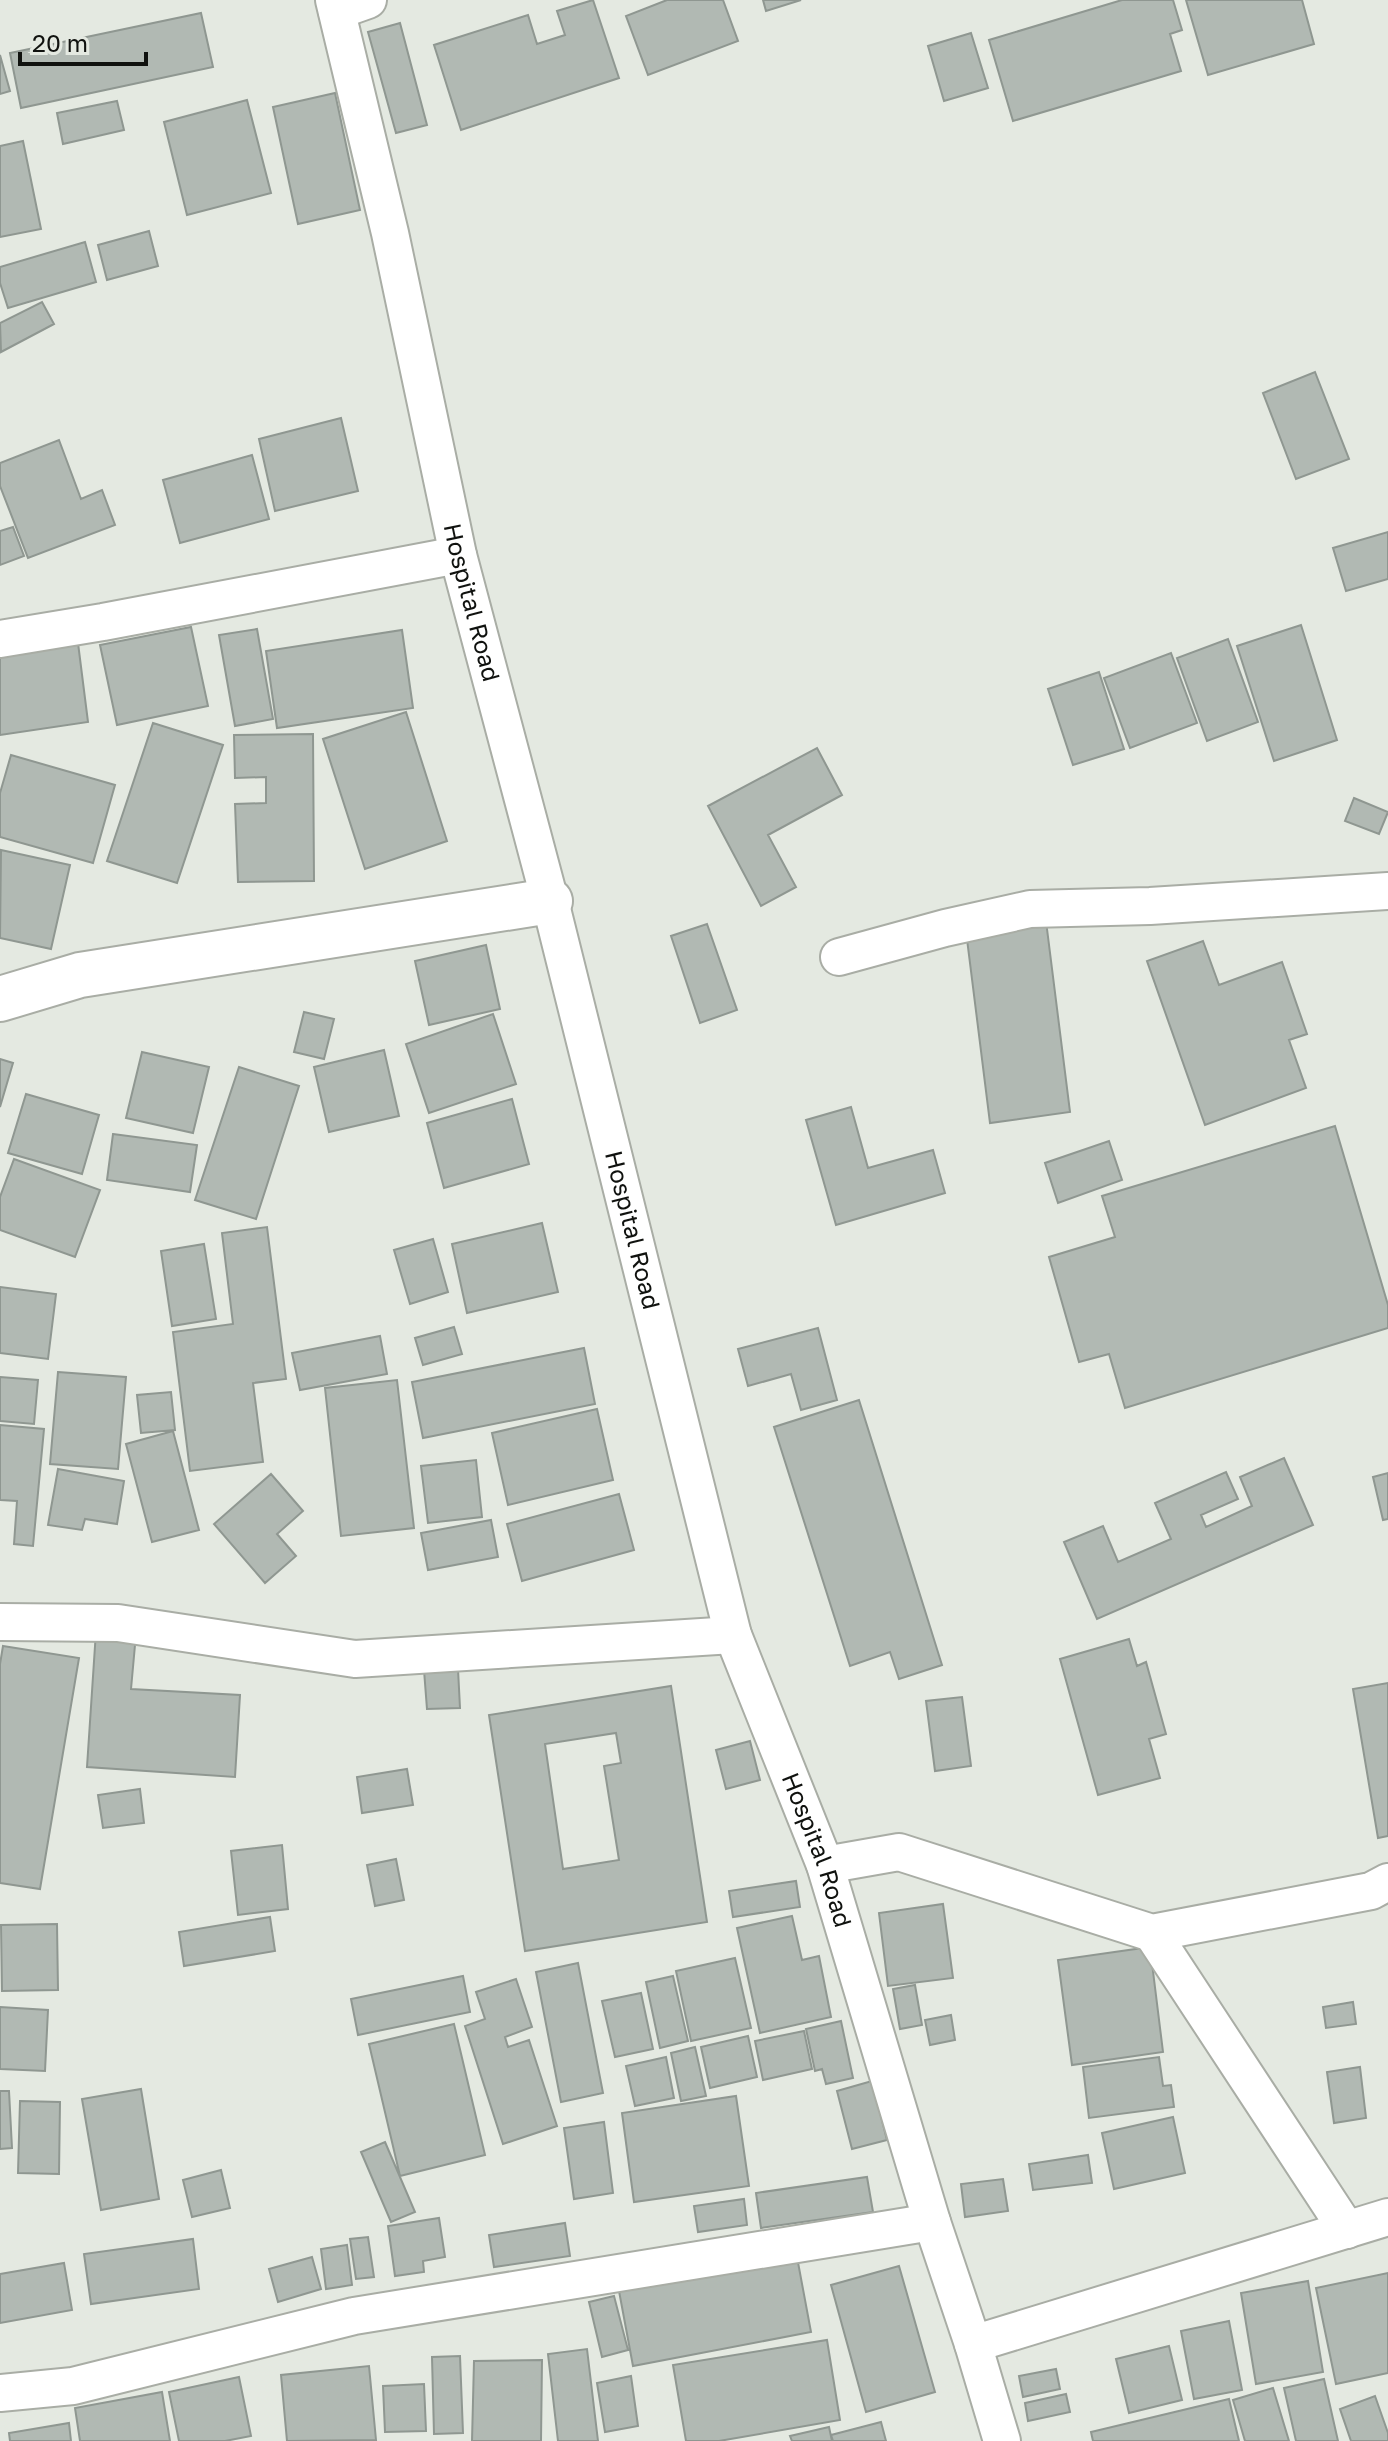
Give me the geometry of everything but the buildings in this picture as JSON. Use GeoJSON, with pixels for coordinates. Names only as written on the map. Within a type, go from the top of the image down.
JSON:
{"type":"FeatureCollection","features":[{"type":"Feature","properties":{"kind":"street","name":"Hospital Road"},"geometry":{"type":"LineString","coordinates":[[347,4],[390,233],[458,555],[550,901],[733,1635],[825,1865],[932,2222],[1002,2441]]}},
{"type":"Feature","properties":{"kind":"street"},"geometry":{"type":"LineString","coordinates":[[0,639],[119,620],[458,555]]}},
{"type":"Feature","properties":{"kind":"street"},"geometry":{"type":"LineString","coordinates":[[839,957],[1030,909],[1150,906],[1388,891]]}},
{"type":"Feature","properties":{"kind":"street"},"geometry":{"type":"LineString","coordinates":[[0,999],[80,975],[550,901]]}},
{"type":"Feature","properties":{"kind":"street"},"geometry":{"type":"LineString","coordinates":[[0,1622],[118,1623],[355,1659],[733,1635]]}},
{"type":"Feature","properties":{"kind":"street"},"geometry":{"type":"LineString","coordinates":[[825,1865],[899,1852],[1152,1933],[1371,1891],[1388,1882]]}},
{"type":"Feature","properties":{"kind":"street"},"geometry":{"type":"LineString","coordinates":[[1152,1933],[1347,2230]]}},
{"type":"Feature","properties":{"kind":"street"},"geometry":{"type":"LineString","coordinates":[[973,2344],[1388,2217]]}},
{"type":"Feature","properties":{"kind":"street"},"geometry":{"type":"LineString","coordinates":[[0,2393],[73,2386],[354,2316],[932,2222]]}}]}
